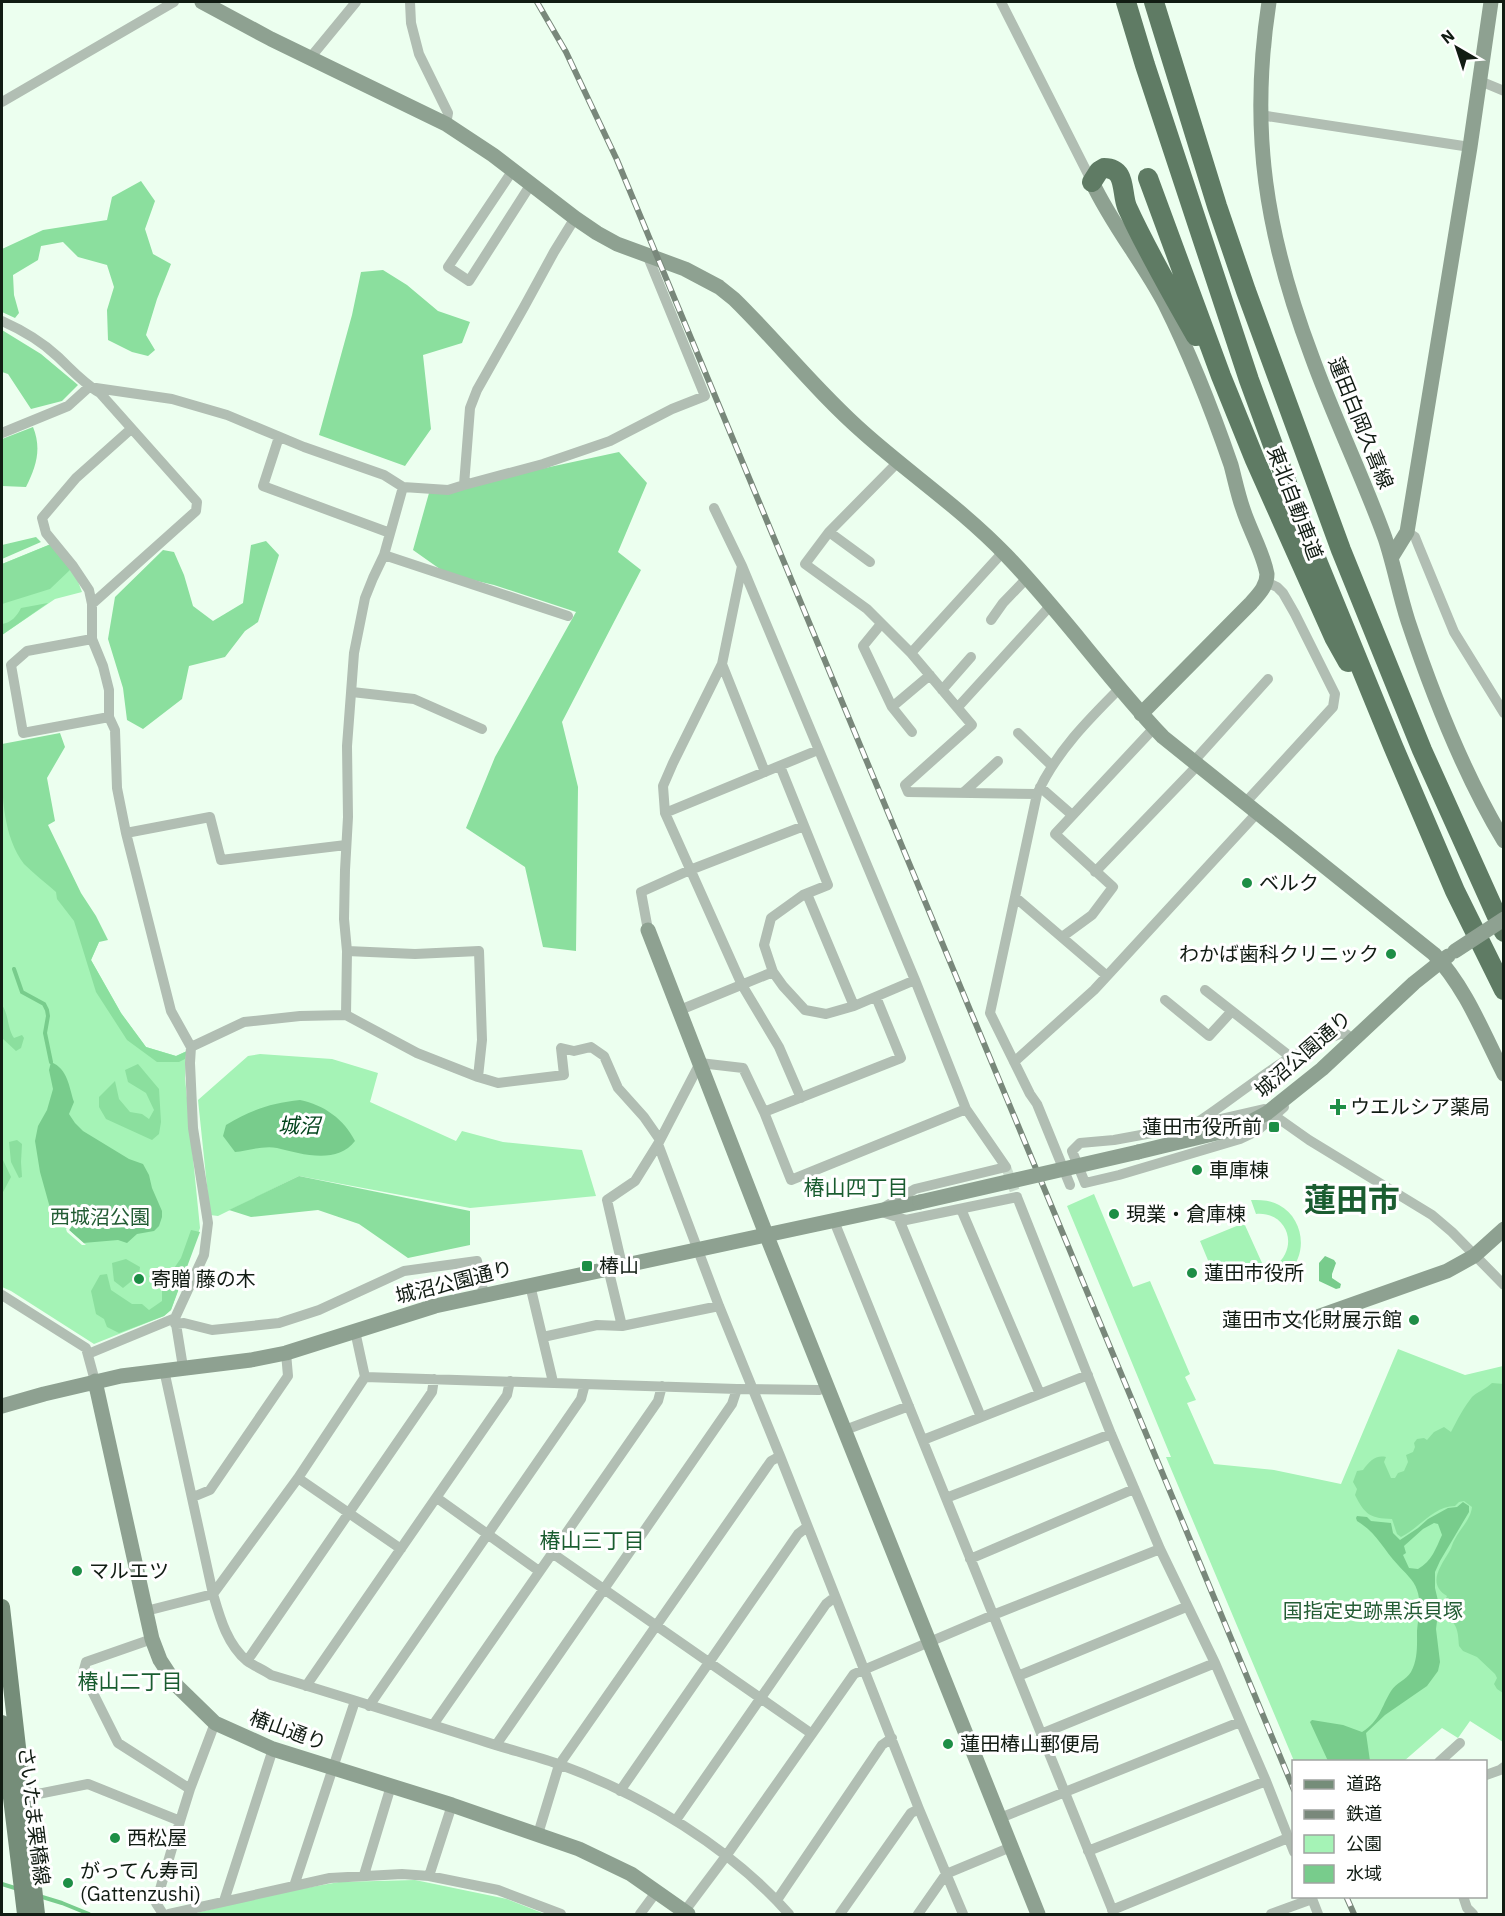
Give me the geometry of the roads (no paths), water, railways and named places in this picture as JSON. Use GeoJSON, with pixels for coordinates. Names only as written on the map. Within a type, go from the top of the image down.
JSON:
{"type":"FeatureCollection","features":[{"type":"Feature","properties":{"kind":"highway","name":"東北自動車道"},"geometry":{"type":"LineString","coordinates":[[1126,2],[1249,380],[1310,543],[1455,891],[1503,990]]}},
{"type":"Feature","properties":{"kind":"highway","name":"東北自動車道"},"geometry":{"type":"LineString","coordinates":[[1154,2],[1221,217],[1341,550],[1422,750],[1503,932]]}},
{"type":"Feature","properties":{"kind":"highway"},"geometry":{"type":"LineString","coordinates":[[1092,182],[1099,171],[1104,168],[1115,170],[1120,175],[1125,201],[1143,240],[1197,338],[1221,376]]}},
{"type":"Feature","properties":{"kind":"highway"},"geometry":{"type":"LineString","coordinates":[[1148,178],[1221,376],[1255,460],[1334,637],[1394,746]]}},
{"type":"Feature","properties":{"kind":"main road","name":"さいたま栗橋線"},"geometry":{"type":"LineString","coordinates":[[2,1607],[12,1796],[37,1914]]}},
{"type":"Feature","properties":{"kind":"main road","name":"さいたま栗橋線"},"geometry":{"type":"LineString","coordinates":[[2,1723],[26,1914]]}},
{"type":"Feature","properties":{"kind":"street"},"geometry":{"type":"LineString","coordinates":[[2,102],[174,2]]}},
{"type":"Feature","properties":{"kind":"street"},"geometry":{"type":"LineString","coordinates":[[202,2],[271,39],[446,124],[513,170],[574,218],[617,244],[685,269],[719,287],[734,299],[835,406],[1003,552],[1028,578],[1154,728],[1195,764],[1405,930],[1440,961],[1460,988],[1503,1074]]}},
{"type":"Feature","properties":{"kind":"street"},"geometry":{"type":"LineString","coordinates":[[310,58],[357,2]]}},
{"type":"Feature","properties":{"kind":"street"},"geometry":{"type":"LineString","coordinates":[[410,2],[411,23],[419,54],[448,113],[446,124]]}},
{"type":"Feature","properties":{"kind":"street"},"geometry":{"type":"LineString","coordinates":[[1001,2],[1101,202],[1137,256],[1164,303],[1190,358],[1266,568],[1266,582],[1261,592],[1141,714]]}},
{"type":"Feature","properties":{"kind":"street","name":"蓮田白岡久喜線"},"geometry":{"type":"LineString","coordinates":[[1269,2],[1264,38],[1260,115],[1269,208],[1280,258],[1315,367],[1391,558],[1408,619],[1434,692],[1472,783],[1503,841]]}},
{"type":"Feature","properties":{"kind":"street"},"geometry":{"type":"LineString","coordinates":[[1391,558],[1407,532],[1470,147],[1491,2]]}},
{"type":"Feature","properties":{"kind":"street"},"geometry":{"type":"LineString","coordinates":[[1480,81],[1503,91]]}},
{"type":"Feature","properties":{"kind":"street"},"geometry":{"type":"LineString","coordinates":[[1260,115],[1470,147]]}},
{"type":"Feature","properties":{"kind":"street"},"geometry":{"type":"LineString","coordinates":[[513,170],[448,267],[469,281],[531,184]]}},
{"type":"Feature","properties":{"kind":"street"},"geometry":{"type":"LineString","coordinates":[[464,485],[470,408],[477,390],[574,218]]}},
{"type":"Feature","properties":{"kind":"street"},"geometry":{"type":"LineString","coordinates":[[89,387],[172,399],[228,415],[384,475],[403,488],[448,490],[543,464],[610,441],[672,409],[705,396],[648,257]]}},
{"type":"Feature","properties":{"kind":"street"},"geometry":{"type":"LineString","coordinates":[[2,321],[28,333],[55,354],[89,387],[99,393],[197,501],[196,511],[92,604]]}},
{"type":"Feature","properties":{"kind":"street"},"geometry":{"type":"LineString","coordinates":[[2,433],[68,406],[89,387]]}},
{"type":"Feature","properties":{"kind":"street"},"geometry":{"type":"LineString","coordinates":[[131,429],[76,478],[42,518],[46,533],[73,566],[88,590],[92,604],[92,639],[103,666],[109,690],[109,717],[115,730],[117,788],[126,833],[171,1011],[191,1047],[189,1063],[193,1128],[208,1223],[204,1256],[175,1321],[183,1367]]}},
{"type":"Feature","properties":{"kind":"street"},"geometry":{"type":"LineString","coordinates":[[279,436],[263,486],[390,533]]}},
{"type":"Feature","properties":{"kind":"street"},"geometry":{"type":"LineString","coordinates":[[898,462],[829,532],[805,564],[867,609],[911,653],[972,725],[905,785],[908,792],[963,793],[1038,790],[1071,814]]}},
{"type":"Feature","properties":{"kind":"street"},"geometry":{"type":"LineString","coordinates":[[346,1015],[347,951],[344,919],[348,817],[347,746],[354,653],[365,598],[384,555],[403,488]]}},
{"type":"Feature","properties":{"kind":"street"},"geometry":{"type":"LineString","coordinates":[[714,508],[742,566],[915,980],[966,1109],[1005,1167],[915,1189],[878,1211]]}},
{"type":"Feature","properties":{"kind":"street"},"geometry":{"type":"LineString","coordinates":[[829,532],[870,562]]}},
{"type":"Feature","properties":{"kind":"street"},"geometry":{"type":"LineString","coordinates":[[1407,532],[1415,537],[1454,632],[1503,713]]}},
{"type":"Feature","properties":{"kind":"street"},"geometry":{"type":"LineString","coordinates":[[911,653],[1003,552]]}},
{"type":"Feature","properties":{"kind":"street"},"geometry":{"type":"LineString","coordinates":[[384,555],[568,616]]}},
{"type":"Feature","properties":{"kind":"street"},"geometry":{"type":"LineString","coordinates":[[742,566],[722,664],[663,786],[665,813],[742,985],[779,1047],[801,1098]]}},
{"type":"Feature","properties":{"kind":"street"},"geometry":{"type":"LineString","coordinates":[[991,620],[1003,603],[1028,578]]}},
{"type":"Feature","properties":{"kind":"street"},"geometry":{"type":"LineString","coordinates":[[1245,803],[1333,706],[1335,700],[1335,694],[1283,593],[1266,582]]}},
{"type":"Feature","properties":{"kind":"street"},"geometry":{"type":"LineString","coordinates":[[958,707],[1051,605]]}},
{"type":"Feature","properties":{"kind":"street"},"geometry":{"type":"LineString","coordinates":[[881,624],[863,646],[892,706],[912,732]]}},
{"type":"Feature","properties":{"kind":"street"},"geometry":{"type":"LineString","coordinates":[[92,639],[27,651],[11,664],[23,733],[109,717]]}},
{"type":"Feature","properties":{"kind":"street"},"geometry":{"type":"LineString","coordinates":[[942,690],[971,657]]}},
{"type":"Feature","properties":{"kind":"street"},"geometry":{"type":"LineString","coordinates":[[722,664],[765,772]]}},
{"type":"Feature","properties":{"kind":"street"},"geometry":{"type":"LineString","coordinates":[[892,706],[930,675]]}},
{"type":"Feature","properties":{"kind":"street"},"geometry":{"type":"LineString","coordinates":[[1095,872],[1195,764],[1268,680]]}},
{"type":"Feature","properties":{"kind":"street"},"geometry":{"type":"LineString","coordinates":[[1070,1185],[1037,1104],[990,1013],[1038,790],[1052,765],[1076,734],[1120,688]]}},
{"type":"Feature","properties":{"kind":"street"},"geometry":{"type":"LineString","coordinates":[[352,692],[414,699],[482,729]]}},
{"type":"Feature","properties":{"kind":"street"},"geometry":{"type":"LineString","coordinates":[[1062,937],[1092,915],[1113,887],[1054,834],[1154,728]]}},
{"type":"Feature","properties":{"kind":"street"},"geometry":{"type":"LineString","coordinates":[[1017,733],[1052,765]]}},
{"type":"Feature","properties":{"kind":"street"},"geometry":{"type":"LineString","coordinates":[[665,813],[818,750]]}},
{"type":"Feature","properties":{"kind":"street"},"geometry":{"type":"LineString","coordinates":[[963,793],[998,761]]}},
{"type":"Feature","properties":{"kind":"street"},"geometry":{"type":"LineString","coordinates":[[780,765],[828,885],[807,894],[771,918],[764,945],[773,972],[805,1010],[826,1014],[854,1006],[915,980]]}},
{"type":"Feature","properties":{"kind":"street"},"geometry":{"type":"LineString","coordinates":[[1014,1062],[1107,976],[1258,812]]}},
{"type":"Feature","properties":{"kind":"street"},"geometry":{"type":"LineString","coordinates":[[126,833],[210,817],[221,860],[346,845]]}},
{"type":"Feature","properties":{"kind":"street"},"geometry":{"type":"LineString","coordinates":[[804,826],[640,892],[648,930],[766,1234],[1038,1914]]}},
{"type":"Feature","properties":{"kind":"street"},"geometry":{"type":"LineString","coordinates":[[807,894],[854,1006]]}},
{"type":"Feature","properties":{"kind":"street"},"geometry":{"type":"LineString","coordinates":[[1016,897],[1107,976]]}},
{"type":"Feature","properties":{"kind":"street","name":"城沼公園通り"},"geometry":{"type":"LineString","coordinates":[[2,1406],[95,1381],[285,1353],[435,1306],[920,1202],[1229,1130],[1278,1110],[1440,961],[1503,920]]}},
{"type":"Feature","properties":{"kind":"street"},"geometry":{"type":"LineString","coordinates":[[347,951],[415,954],[479,951],[482,1040],[478,1077]]}},
{"type":"Feature","properties":{"kind":"street"},"geometry":{"type":"LineString","coordinates":[[680,1010],[773,972]]}},
{"type":"Feature","properties":{"kind":"street"},"geometry":{"type":"LineString","coordinates":[[1205,990],[1292,1058]]}},
{"type":"Feature","properties":{"kind":"street"},"geometry":{"type":"LineString","coordinates":[[764,1112],[901,1058],[876,997]]}},
{"type":"Feature","properties":{"kind":"street"},"geometry":{"type":"LineString","coordinates":[[1165,1000],[1209,1036],[1232,1011]]}},
{"type":"Feature","properties":{"kind":"street"},"geometry":{"type":"LineString","coordinates":[[191,1047],[244,1022],[300,1016],[346,1015],[417,1053],[498,1083],[564,1075],[561,1048],[574,1051],[591,1047],[604,1056],[618,1088],[644,1117],[659,1142],[719,1306],[963,1914]]}},
{"type":"Feature","properties":{"kind":"street"},"geometry":{"type":"LineString","coordinates":[[1190,1126],[1292,1058],[1340,1035],[1346,1035],[1354,1040]]}},
{"type":"Feature","properties":{"kind":"street"},"geometry":{"type":"LineString","coordinates":[[700,1063],[743,1068],[764,1112],[791,1180],[966,1109]]}},
{"type":"Feature","properties":{"kind":"street"},"geometry":{"type":"LineString","coordinates":[[622,1326],[607,1200],[634,1181],[659,1142],[700,1063]]}},
{"type":"Feature","properties":{"kind":"street"},"geometry":{"type":"LineString","coordinates":[[1278,1110],[1257,1131],[1232,1142],[1085,1183],[1072,1151],[1080,1143],[1114,1140],[1253,1112],[1278,1110],[1309,1140],[1432,1215],[1452,1232],[1503,1285]]}},
{"type":"Feature","properties":{"kind":"street"},"geometry":{"type":"LineString","coordinates":[[878,1211],[906,1220],[1017,1197],[1134,1489],[1186,1607],[1215,1663],[1266,1781],[1292,1849]]}},
{"type":"Feature","properties":{"kind":"street"},"geometry":{"type":"LineString","coordinates":[[962,1209],[1040,1394]]}},
{"type":"Feature","properties":{"kind":"street"},"geometry":{"type":"LineString","coordinates":[[898,1217],[981,1417]]}},
{"type":"Feature","properties":{"kind":"street"},"geometry":{"type":"LineString","coordinates":[[834,1221],[1113,1912],[1288,1838]]}},
{"type":"Feature","properties":{"kind":"street"},"geometry":{"type":"LineString","coordinates":[[1300,1323],[1447,1271],[1474,1256],[1503,1229]]}},
{"type":"Feature","properties":{"kind":"street"},"geometry":{"type":"LineString","coordinates":[[88,1354],[175,1321],[212,1330],[279,1323],[319,1310],[404,1271],[477,1261],[484,1295]]}},
{"type":"Feature","properties":{"kind":"street"},"geometry":{"type":"LineString","coordinates":[[530,1285],[553,1382]]}},
{"type":"Feature","properties":{"kind":"street"},"geometry":{"type":"LineString","coordinates":[[2,1295],[86,1348],[95,1381]]}},
{"type":"Feature","properties":{"kind":"street"},"geometry":{"type":"LineString","coordinates":[[543,1337],[597,1325],[622,1326],[719,1306]]}},
{"type":"Feature","properties":{"kind":"street"},"geometry":{"type":"LineString","coordinates":[[146,1611],[213,1594],[297,1478],[365,1377],[355,1331]]}},
{"type":"Feature","properties":{"kind":"street"},"geometry":{"type":"LineString","coordinates":[[193,1497],[210,1490],[288,1376],[285,1353]]}},
{"type":"Feature","properties":{"kind":"street"},"geometry":{"type":"LineString","coordinates":[[164,1370],[213,1594],[221,1621],[231,1642],[247,1660],[271,1675],[559,1765],[620,1791],[676,1820],[726,1856],[777,1900],[789,1914]]}},
{"type":"Feature","properties":{"kind":"street"},"geometry":{"type":"LineString","coordinates":[[923,1440],[1088,1375]]}},
{"type":"Feature","properties":{"kind":"street"},"geometry":{"type":"LineString","coordinates":[[365,1377],[736,1389],[819,1390],[827,1387]]}},
{"type":"Feature","properties":{"kind":"street"},"geometry":{"type":"LineString","coordinates":[[247,1660],[432,1392],[434,1379]]}},
{"type":"Feature","properties":{"kind":"street","name":"椿山通り"},"geometry":{"type":"LineString","coordinates":[[95,1381],[152,1639],[160,1660],[177,1686],[215,1723],[273,1749],[452,1805],[579,1849],[631,1874],[686,1913]]}},
{"type":"Feature","properties":{"kind":"street"},"geometry":{"type":"LineString","coordinates":[[306,1686],[507,1395],[510,1381]]}},
{"type":"Feature","properties":{"kind":"street"},"geometry":{"type":"LineString","coordinates":[[369,1706],[581,1399],[585,1384]]}},
{"type":"Feature","properties":{"kind":"street"},"geometry":{"type":"LineString","coordinates":[[433,1725],[658,1401],[662,1386]]}},
{"type":"Feature","properties":{"kind":"street"},"geometry":{"type":"LineString","coordinates":[[496,1745],[732,1404],[736,1389]]}},
{"type":"Feature","properties":{"kind":"street"},"geometry":{"type":"LineString","coordinates":[[845,1430],[909,1406]]}},
{"type":"Feature","properties":{"kind":"street"},"geometry":{"type":"LineString","coordinates":[[946,1498],[1111,1434]]}},
{"type":"Feature","properties":{"kind":"street"},"geometry":{"type":"LineString","coordinates":[[538,1834],[559,1765],[771,1461],[780,1456]]}},
{"type":"Feature","properties":{"kind":"street"},"geometry":{"type":"LineString","coordinates":[[297,1478],[401,1549]]}},
{"type":"Feature","properties":{"kind":"street"},"geometry":{"type":"LineString","coordinates":[[970,1559],[1134,1489]]}},
{"type":"Feature","properties":{"kind":"street"},"geometry":{"type":"LineString","coordinates":[[437,1498],[539,1571]]}},
{"type":"Feature","properties":{"kind":"street"},"geometry":{"type":"LineString","coordinates":[[620,1791],[798,1534],[807,1527]]}},
{"type":"Feature","properties":{"kind":"street"},"geometry":{"type":"LineString","coordinates":[[686,1913],[854,1674],[993,1615],[1160,1549]]}},
{"type":"Feature","properties":{"kind":"street"},"geometry":{"type":"LineString","coordinates":[[552,1553],[812,1734]]}},
{"type":"Feature","properties":{"kind":"street"},"geometry":{"type":"LineString","coordinates":[[676,1820],[825,1604],[835,1597]]}},
{"type":"Feature","properties":{"kind":"street"},"geometry":{"type":"LineString","coordinates":[[1018,1676],[1186,1607]]}},
{"type":"Feature","properties":{"kind":"street"},"geometry":{"type":"LineString","coordinates":[[152,1639],[86,1662],[82,1673],[118,1743],[190,1789]]}},
{"type":"Feature","properties":{"kind":"street"},"geometry":{"type":"LineString","coordinates":[[1041,1734],[1215,1663]]}},
{"type":"Feature","properties":{"kind":"street"},"geometry":{"type":"LineString","coordinates":[[294,1886],[355,1701]]}},
{"type":"Feature","properties":{"kind":"street"},"geometry":{"type":"LineString","coordinates":[[1000,1818],[1240,1722]]}},
{"type":"Feature","properties":{"kind":"street"},"geometry":{"type":"LineString","coordinates":[[163,1914],[156,1903],[190,1789],[215,1723]]}},
{"type":"Feature","properties":{"kind":"street"},"geometry":{"type":"LineString","coordinates":[[777,1900],[882,1745],[892,1738]]}},
{"type":"Feature","properties":{"kind":"street"},"geometry":{"type":"LineString","coordinates":[[1440,1760],[1460,1743]]}},
{"type":"Feature","properties":{"kind":"street"},"geometry":{"type":"LineString","coordinates":[[225,1901],[273,1749]]}},
{"type":"Feature","properties":{"kind":"street"},"geometry":{"type":"LineString","coordinates":[[1487,1774],[1503,1767]]}},
{"type":"Feature","properties":{"kind":"street"},"geometry":{"type":"LineString","coordinates":[[1089,1851],[1266,1781]]}},
{"type":"Feature","properties":{"kind":"street"},"geometry":{"type":"LineString","coordinates":[[12,1796],[88,1784],[180,1821]]}},
{"type":"Feature","properties":{"kind":"street"},"geometry":{"type":"LineString","coordinates":[[364,1875],[391,1786]]}},
{"type":"Feature","properties":{"kind":"street"},"geometry":{"type":"LineString","coordinates":[[429,1876],[452,1805]]}},
{"type":"Feature","properties":{"kind":"street"},"geometry":{"type":"LineString","coordinates":[[840,1914],[911,1813],[919,1809]]}},
{"type":"Feature","properties":{"kind":"street"},"geometry":{"type":"LineString","coordinates":[[918,1914],[946,1874],[1011,1847]]}},
{"type":"Feature","properties":{"kind":"street"},"geometry":{"type":"LineString","coordinates":[[169,1914],[330,1878],[402,1874],[429,1876],[498,1890],[561,1914]]}},
{"type":"Feature","properties":{"kind":"street"},"geometry":{"type":"LineString","coordinates":[[640,1914],[657,1891]]}},
{"type":"Feature","properties":{"kind":"street"},"geometry":{"type":"LineString","coordinates":[[1271,1914],[1311,1898],[1318,1914]]}},
{"type":"Feature","properties":{"kind":"water"},"geometry":{"type":"Polygon","coordinates":[[[51,1062],[61,1069],[67,1079],[74,1102],[69,1114],[75,1123],[83,1131],[129,1159],[143,1164],[162,1211],[159,1226],[154,1231],[137,1234],[127,1243],[118,1240],[83,1243],[69,1230],[72,1225],[64,1218],[60,1222],[52,1215],[40,1172],[35,1141],[38,1126],[47,1110],[53,1089],[49,1070],[51,1062]]]}},
{"type":"Feature","properties":{"kind":"water","name":"城沼"},"geometry":{"type":"Polygon","coordinates":[[[300,1100],[317,1105],[332,1114],[345,1126],[355,1141],[339,1153],[318,1156],[272,1147],[235,1152],[223,1136],[226,1125],[244,1115],[270,1105],[300,1100]]]}},
{"type":"Feature","properties":{"kind":"water"},"geometry":{"type":"Polygon","coordinates":[[[1325,1256],[1336,1263],[1332,1278],[1341,1284],[1340,1288],[1336,1289],[1319,1281],[1319,1263],[1325,1256]]]}},
{"type":"Feature","properties":{"kind":"water"},"geometry":{"type":"Polygon","coordinates":[[[1463,1502],[1469,1506],[1469,1512],[1435,1572],[1435,1588],[1439,1605],[1436,1629],[1440,1662],[1438,1671],[1427,1686],[1385,1715],[1366,1733],[1370,1760],[1328,1760],[1310,1722],[1312,1720],[1343,1725],[1362,1732],[1373,1723],[1393,1688],[1411,1672],[1417,1652],[1419,1605],[1416,1586],[1375,1536],[1356,1518],[1357,1516],[1367,1517],[1371,1521],[1391,1523],[1393,1533],[1400,1540],[1428,1519],[1448,1508],[1457,1507],[1463,1502]],[[1434,1523],[1423,1529],[1404,1546],[1406,1553],[1403,1555],[1409,1568],[1418,1569],[1427,1562],[1442,1535],[1438,1524],[1434,1523]]]}},
{"type":"Feature","properties":{"kind":"waterway"},"geometry":{"type":"LineString","coordinates":[[14,969],[22,992],[44,1004],[47,1010],[45,1033],[51,1062]]}},
{"type":"Feature","properties":{"kind":"waterway"},"geometry":{"type":"LineString","coordinates":[[2,1884],[18,1889]]}},
{"type":"Feature","properties":{"kind":"waterway"},"geometry":{"type":"LineString","coordinates":[[39,1896],[89,1914]]}},
{"type":"Feature","properties":{"kind":"tunnel"},"geometry":{"type":"LineString","coordinates":[[1006,1167],[1017,1197]]}},
{"type":"Feature","properties":{"kind":"railway"},"geometry":{"type":"LineString","coordinates":[[537,2],[566,52],[617,160],[1292,1785]]}},
{"type":"Feature","properties":{"kind":"railway"},"geometry":{"type":"LineString","coordinates":[[1347,1898],[1354,1914]]}},
{"type":"Feature","properties":{"kind":"place","name":"ベルク"},"geometry":{"type":"Point","coordinates":[1247,883]}},
{"type":"Feature","properties":{"kind":"place","name":"わかば歯科クリニック"},"geometry":{"type":"Point","coordinates":[1391,954]}},
{"type":"Feature","properties":{"kind":"place","name":"ウエルシア薬局"},"geometry":{"type":"Point","coordinates":[1338,1107]}},
{"type":"Feature","properties":{"kind":"place","name":"蓮田市役所前"},"geometry":{"type":"Point","coordinates":[1274,1127]}},
{"type":"Feature","properties":{"kind":"place","name":"車庫棟"},"geometry":{"type":"Point","coordinates":[1197,1170]}},
{"type":"Feature","properties":{"kind":"place","name":"現業・倉庫棟"},"geometry":{"type":"Point","coordinates":[1114,1214]}},
{"type":"Feature","properties":{"kind":"place","name":"椿山"},"geometry":{"type":"Point","coordinates":[587,1266]}},
{"type":"Feature","properties":{"kind":"place","name":"蓮田市役所"},"geometry":{"type":"Point","coordinates":[1192,1273]}},
{"type":"Feature","properties":{"kind":"place","name":"寄贈 藤の木"},"geometry":{"type":"Point","coordinates":[139,1279]}},
{"type":"Feature","properties":{"kind":"place","name":"蓮田市文化財展示館"},"geometry":{"type":"Point","coordinates":[1414,1320]}},
{"type":"Feature","properties":{"kind":"place","name":"マルエツ"},"geometry":{"type":"Point","coordinates":[77,1571]}},
{"type":"Feature","properties":{"kind":"place","name":"蓮田椿山郵便局"},"geometry":{"type":"Point","coordinates":[948,1744]}},
{"type":"Feature","properties":{"kind":"place","name":"西松屋"},"geometry":{"type":"Point","coordinates":[115,1838]}},
{"type":"Feature","properties":{"kind":"place","name":"がってん寿司 (Gattenzushi)"},"geometry":{"type":"Point","coordinates":[68,1883]}},
{"type":"Feature","properties":{"kind":"district","name":"椿山四丁目"},"geometry":{"type":"Point","coordinates":[856,1188]}},
{"type":"Feature","properties":{"kind":"district","name":"蓮田市"},"geometry":{"type":"Point","coordinates":[1352,1200]}},
{"type":"Feature","properties":{"kind":"district","name":"椿山三丁目"},"geometry":{"type":"Point","coordinates":[592,1541]}},
{"type":"Feature","properties":{"kind":"district","name":"椿山二丁目"},"geometry":{"type":"Point","coordinates":[130,1682]}},
{"type":"Feature","properties":{"kind":"park label","name":"西城沼公園"},"geometry":{"type":"Point","coordinates":[100,1217]}},
{"type":"Feature","properties":{"kind":"park label","name":"国指定史跡黒浜貝塚"},"geometry":{"type":"Point","coordinates":[1373,1611]}}]}
